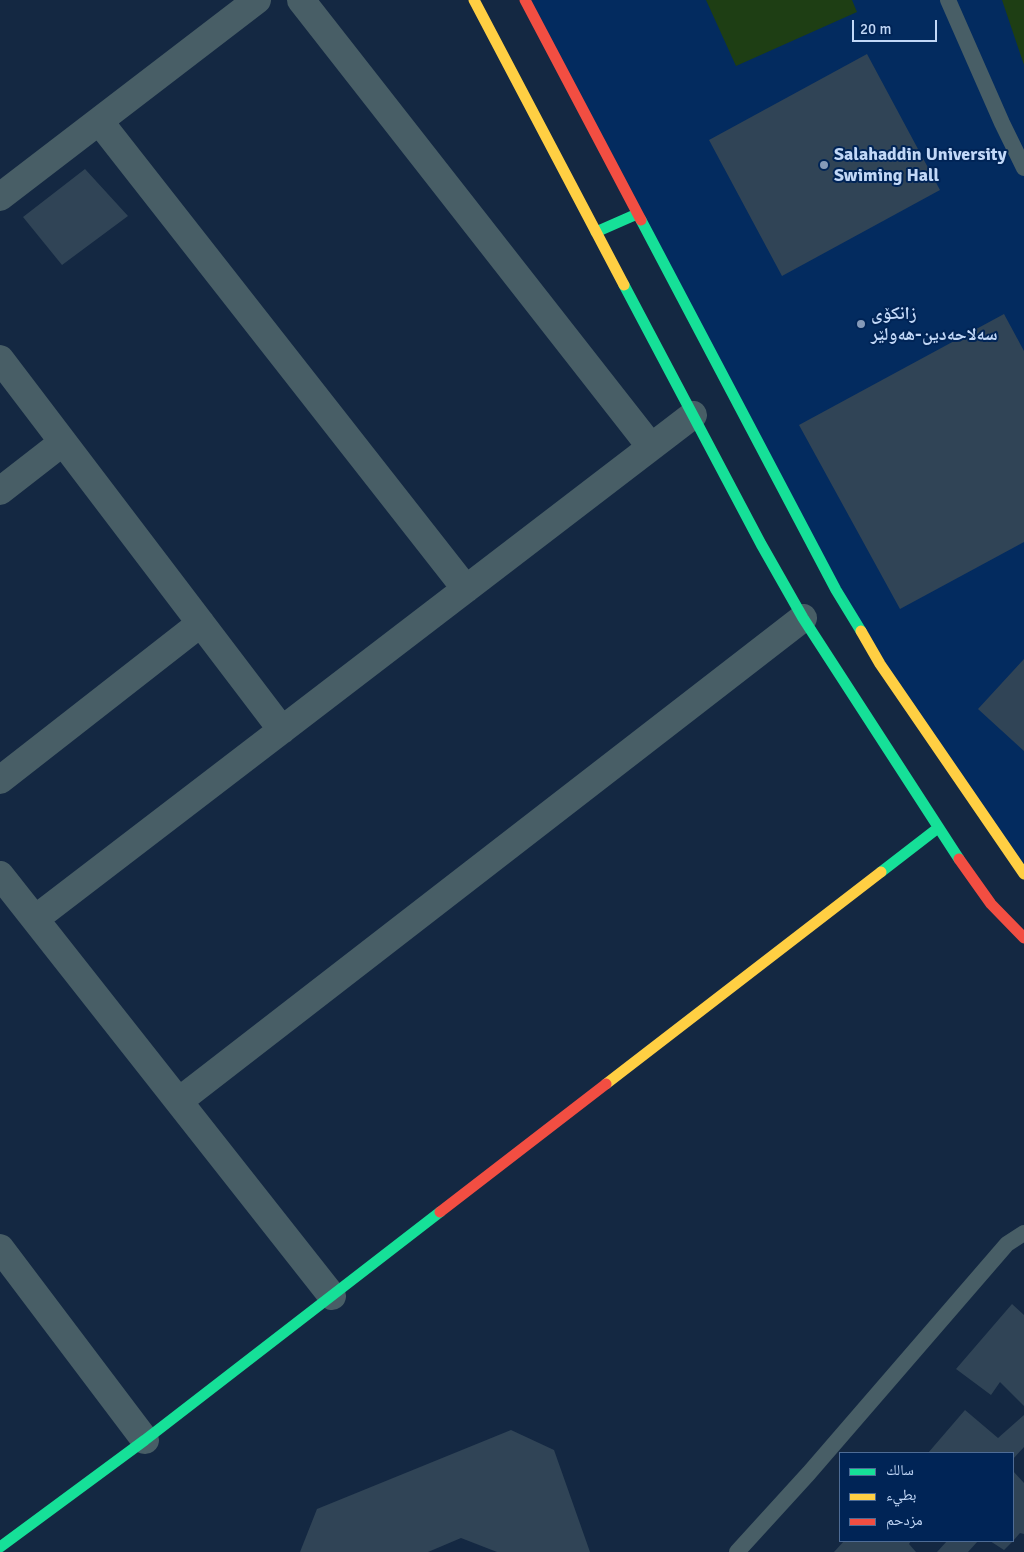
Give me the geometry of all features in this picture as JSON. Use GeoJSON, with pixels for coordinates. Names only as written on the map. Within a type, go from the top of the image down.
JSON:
{"type":"FeatureCollection","features":[{"type":"Feature","properties":{"kind":"street"},"geometry":{"type":"LineString","coordinates":[[0,197],[257,0]]}},
{"type":"Feature","properties":{"kind":"street"},"geometry":{"type":"LineString","coordinates":[[301,0],[651,447]]}},
{"type":"Feature","properties":{"kind":"street"},"geometry":{"type":"LineString","coordinates":[[474,0],[692,415],[803,618],[938,828],[991,904],[1024,938]]}},
{"type":"Feature","properties":{"kind":"street"},"geometry":{"type":"LineString","coordinates":[[525,0],[836,590],[880,664],[1024,874]]}},
{"type":"Feature","properties":{"kind":"street"},"geometry":{"type":"LineString","coordinates":[[99,121],[466,588]]}},
{"type":"Feature","properties":{"kind":"street"},"geometry":{"type":"LineString","coordinates":[[596,232],[637,214]]}},
{"type":"Feature","properties":{"kind":"street"},"geometry":{"type":"LineString","coordinates":[[0,359],[282,730]]}},
{"type":"Feature","properties":{"kind":"street"},"geometry":{"type":"LineString","coordinates":[[35,919],[692,415]]}},
{"type":"Feature","properties":{"kind":"street"},"geometry":{"type":"LineString","coordinates":[[0,490],[63,442]]}},
{"type":"Feature","properties":{"kind":"street"},"geometry":{"type":"LineString","coordinates":[[179,1101],[803,618]]}},
{"type":"Feature","properties":{"kind":"street"},"geometry":{"type":"LineString","coordinates":[[0,780],[201,623]]}},
{"type":"Feature","properties":{"kind":"street"},"geometry":{"type":"LineString","coordinates":[[0,1547],[145,1440],[938,828]]}},
{"type":"Feature","properties":{"kind":"street"},"geometry":{"type":"LineString","coordinates":[[0,875],[332,1296]]}},
{"type":"Feature","properties":{"kind":"street"},"geometry":{"type":"LineString","coordinates":[[0,1248],[145,1440]]}},
{"type":"Feature","properties":{"kind":"lane"},"geometry":{"type":"LineString","coordinates":[[948,0],[1024,168]]}},
{"type":"Feature","properties":{"kind":"lane"},"geometry":{"type":"LineString","coordinates":[[737,1552],[809,1473],[1007,1244],[1024,1233]]}},
{"type":"Feature","properties":{"kind":"shaded area","name":"زانکۆی سەلاحەدین-هەولێر"},"geometry":{"type":"Polygon","coordinates":[[[527,0],[1024,0],[1024,878],[871,647],[527,0]]]}},
{"type":"Feature","properties":{"kind":"green space"},"geometry":{"type":"Polygon","coordinates":[[[706,0],[852,0],[857,12],[736,66],[706,0]]]}},
{"type":"Feature","properties":{"kind":"green space"},"geometry":{"type":"Polygon","coordinates":[[[1002,0],[1024,0],[1024,65],[1002,0]]]}},
{"type":"Feature","properties":{"kind":"building","name":"Salahaddin University Swiming Hall"},"geometry":{"type":"Polygon","coordinates":[[[867,54],[940,190],[782,276],[709,140],[867,54]]]}},
{"type":"Feature","properties":{"kind":"building"},"geometry":{"type":"Polygon","coordinates":[[[85,169],[128,216],[62,265],[23,217],[85,169]]]}},
{"type":"Feature","properties":{"kind":"building"},"geometry":{"type":"Polygon","coordinates":[[[1004,314],[1024,351],[1024,542],[900,609],[799,425],[1004,314]]]}},
{"type":"Feature","properties":{"kind":"building"},"geometry":{"type":"Polygon","coordinates":[[[1024,659],[1024,751],[978,709],[1024,659]]]}},
{"type":"Feature","properties":{"kind":"building"},"geometry":{"type":"Polygon","coordinates":[[[1012,1304],[1024,1315],[1024,1406],[1000,1382],[991,1395],[956,1369],[1012,1304]]]}},
{"type":"Feature","properties":{"kind":"building"},"geometry":{"type":"Polygon","coordinates":[[[965,1410],[998,1438],[1024,1415],[1024,1447],[1014,1458],[1014,1452],[929,1452],[965,1410]]]}},
{"type":"Feature","properties":{"kind":"building"},"geometry":{"type":"Polygon","coordinates":[[[511,1430],[554,1450],[590,1552],[497,1552],[461,1538],[428,1552],[300,1552],[317,1509],[511,1430]]]}},
{"type":"Feature","properties":{"kind":"building"},"geometry":{"type":"Polygon","coordinates":[[[1014,1472],[1024,1483],[1024,1534],[1020,1533],[1014,1540],[1014,1472]]]}},
{"type":"Feature","properties":{"kind":"building"},"geometry":{"type":"Polygon","coordinates":[[[843,1542],[910,1542],[909,1544],[916,1552],[834,1552],[843,1542]]]}},
{"type":"Feature","properties":{"kind":"building"},"geometry":{"type":"Polygon","coordinates":[[[946,1542],[977,1542],[968,1552],[937,1552],[946,1542]]]}},
{"type":"Feature","properties":{"kind":"building"},"geometry":{"type":"Polygon","coordinates":[[[992,1542],[1012,1542],[1004,1550],[992,1542]]]}},
{"type":"Feature","properties":{"kind":"traffic: fast"},"geometry":{"type":"LineString","coordinates":[[596,232],[637,214]]}},
{"type":"Feature","properties":{"kind":"traffic: fast"},"geometry":{"type":"LineString","coordinates":[[641,220],[836,590],[861,631]]}},
{"type":"Feature","properties":{"kind":"traffic: fast"},"geometry":{"type":"LineString","coordinates":[[624,285],[761,544],[803,618],[959,859]]}},
{"type":"Feature","properties":{"kind":"traffic: fast"},"geometry":{"type":"LineString","coordinates":[[881,872],[938,828]]}},
{"type":"Feature","properties":{"kind":"traffic: fast"},"geometry":{"type":"LineString","coordinates":[[0,1547],[145,1440],[440,1212]]}},
{"type":"Feature","properties":{"kind":"traffic: slow"},"geometry":{"type":"LineString","coordinates":[[474,0],[624,285]]}},
{"type":"Feature","properties":{"kind":"traffic: slow"},"geometry":{"type":"LineString","coordinates":[[861,631],[880,664],[1024,874]]}},
{"type":"Feature","properties":{"kind":"traffic: slow"},"geometry":{"type":"LineString","coordinates":[[606,1084],[881,872]]}},
{"type":"Feature","properties":{"kind":"traffic: jam"},"geometry":{"type":"LineString","coordinates":[[525,0],[641,220]]}},
{"type":"Feature","properties":{"kind":"traffic: jam"},"geometry":{"type":"LineString","coordinates":[[959,859],[991,904],[1024,938]]}},
{"type":"Feature","properties":{"kind":"traffic: jam"},"geometry":{"type":"LineString","coordinates":[[440,1212],[606,1084]]}},
{"type":"Feature","properties":{"kind":"place","name":"Salahaddin University Swiming Hall"},"geometry":{"type":"Point","coordinates":[824,165]}},
{"type":"Feature","properties":{"kind":"place","name":"زانکۆی سەلاحەدین-هەولێر"},"geometry":{"type":"Point","coordinates":[861,324]}}]}
